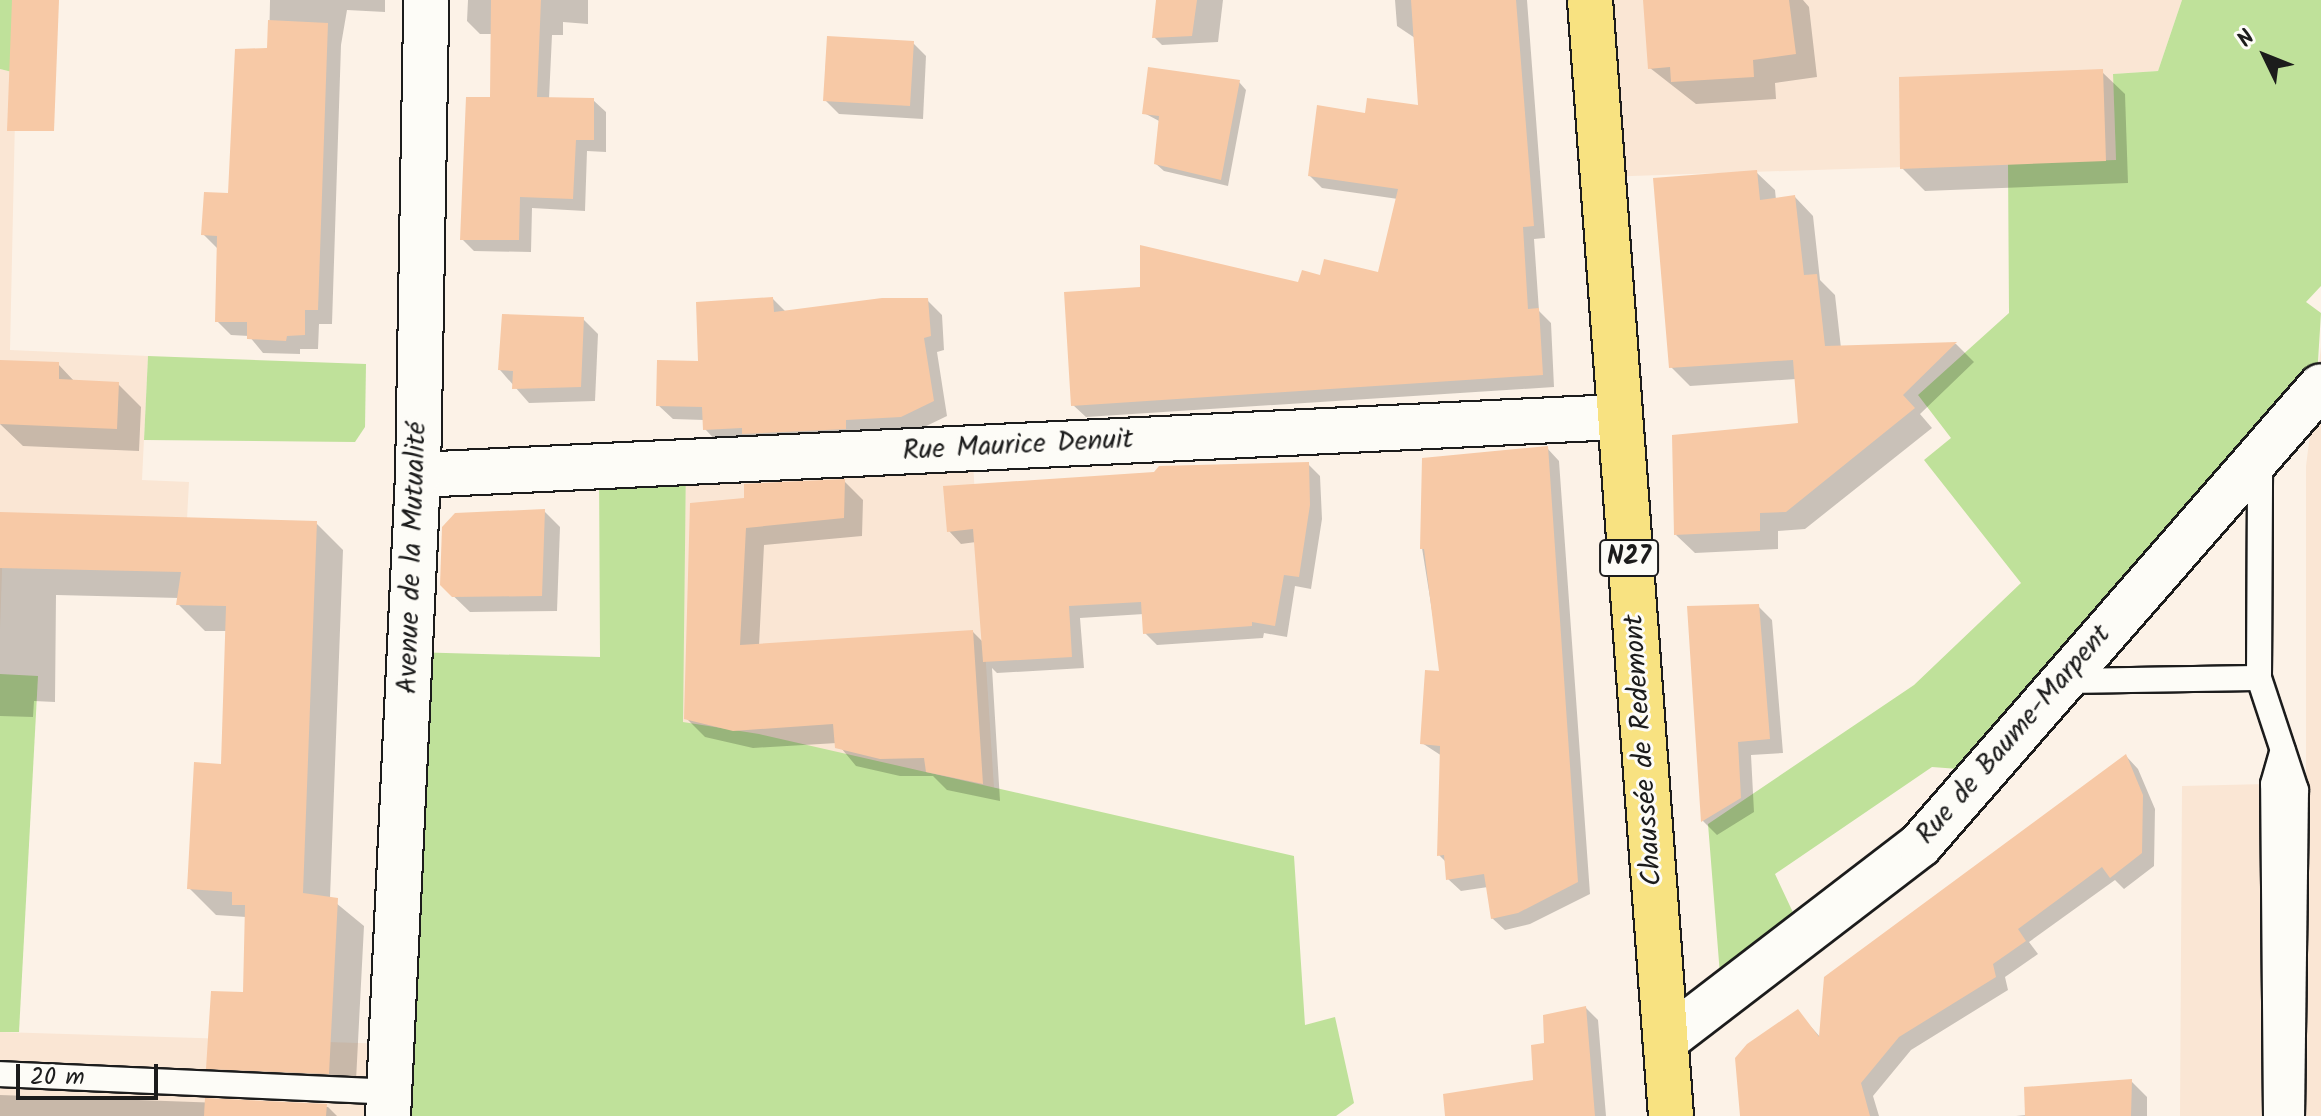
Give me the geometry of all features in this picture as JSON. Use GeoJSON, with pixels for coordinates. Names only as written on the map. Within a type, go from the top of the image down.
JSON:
{"type":"FeatureCollection","features":[{"type":"Feature","properties":{"kind":"main road","name":"Chaussée de Redemont"},"geometry":{"type":"LineString","coordinates":[[1590,0],[1671,1116]]}},
{"type":"Feature","properties":{"kind":"street","name":"Avenue de la Mutualité"},"geometry":{"type":"LineString","coordinates":[[389,1104],[418,475],[426,0]]}},
{"type":"Feature","properties":{"kind":"street","name":"Rue de Baume-Marpent"},"geometry":{"type":"LineString","coordinates":[[1666,1040],[1920,845],[2321,386]]}},
{"type":"Feature","properties":{"kind":"street","name":"Rue Maurice Denuit"},"geometry":{"type":"LineString","coordinates":[[418,475],[1618,417]]}},
{"type":"Feature","properties":{"kind":"lane"},"geometry":{"type":"LineString","coordinates":[[2260,454],[2259,678],[2296,790],[2292,1116]]}},
{"type":"Feature","properties":{"kind":"lane"},"geometry":{"type":"LineString","coordinates":[[2065,681],[2259,678]]}},
{"type":"Feature","properties":{"kind":"lane"},"geometry":{"type":"LineString","coordinates":[[2276,1116],[2273,784],[2283,750]]}},
{"type":"Feature","properties":{"kind":"lane"},"geometry":{"type":"LineString","coordinates":[[0,1074],[389,1104]]}},
{"type":"Feature","properties":{"kind":"shaded area"},"geometry":{"type":"Polygon","coordinates":[[[1590,0],[2182,0],[2158,71],[2113,74],[2116,160],[1602,177],[1590,0]]]}},
{"type":"Feature","properties":{"kind":"shaded area"},"geometry":{"type":"Polygon","coordinates":[[[0,69],[16,73],[10,350],[148,356],[142,480],[189,482],[187,519],[4,514],[0,630],[0,69]]]}},
{"type":"Feature","properties":{"kind":"shaded area"},"geometry":{"type":"Polygon","coordinates":[[[2321,347],[2321,1116],[2180,1116],[2182,786],[2306,783],[2306,466],[2321,347]]]}},
{"type":"Feature","properties":{"kind":"shaded area"},"geometry":{"type":"Polygon","coordinates":[[[972,448],[994,788],[682,722],[686,462],[972,448]]]}},
{"type":"Feature","properties":{"kind":"shaded area"},"geometry":{"type":"Polygon","coordinates":[[[0,1032],[392,1044],[388,1116],[0,1116],[0,1032]]]}},
{"type":"Feature","properties":{"kind":"green space"},"geometry":{"type":"Polygon","coordinates":[[[0,0],[24,0],[16,73],[0,69],[0,0]]]}},
{"type":"Feature","properties":{"kind":"green space"},"geometry":{"type":"Polygon","coordinates":[[[2182,0],[2321,0],[2321,286],[2306,302],[2321,313],[2316,393],[1985,771],[1932,767],[1775,874],[1805,938],[1722,1000],[1708,824],[1914,685],[2021,583],[1924,460],[1951,438],[1918,395],[2009,313],[2008,163],[2116,160],[2113,74],[2158,71],[2182,0]]]}},
{"type":"Feature","properties":{"kind":"green space"},"geometry":{"type":"Polygon","coordinates":[[[148,356],[366,364],[365,427],[355,442],[144,440],[148,356]]]}},
{"type":"Feature","properties":{"kind":"green space"},"geometry":{"type":"Polygon","coordinates":[[[686,462],[683,722],[759,734],[1294,856],[1305,1025],[1335,1017],[1354,1103],[1336,1116],[388,1116],[409,652],[600,657],[599,466],[686,462]]]}},
{"type":"Feature","properties":{"kind":"green space"},"geometry":{"type":"Polygon","coordinates":[[[0,674],[38,676],[19,1032],[0,1032],[0,674]]]}},
{"type":"Feature","properties":{"kind":"building"},"geometry":{"type":"Polygon","coordinates":[[[12,0],[59,0],[54,131],[7,131],[12,0]]]}},
{"type":"Feature","properties":{"kind":"building"},"geometry":{"type":"Polygon","coordinates":[[[491,0],[541,0],[537,97],[594,98],[594,140],[576,140],[573,199],[520,197],[519,240],[460,240],[466,97],[490,97],[491,0]]]}},
{"type":"Feature","properties":{"kind":"building"},"geometry":{"type":"Polygon","coordinates":[[[1156,0],[1197,0],[1192,36],[1152,38],[1156,0]]]}},
{"type":"Feature","properties":{"kind":"building"},"geometry":{"type":"Polygon","coordinates":[[[1411,0],[1516,0],[1534,226],[1523,227],[1528,309],[1539,308],[1543,375],[1071,406],[1064,292],[1140,287],[1140,245],[1298,282],[1302,270],[1320,275],[1324,259],[1378,272],[1398,189],[1308,176],[1317,105],[1365,113],[1367,98],[1418,105],[1411,0]]]}},
{"type":"Feature","properties":{"kind":"building"},"geometry":{"type":"Polygon","coordinates":[[[1643,0],[1789,0],[1796,54],[1753,60],[1754,77],[1671,82],[1670,67],[1648,69],[1643,0]]]}},
{"type":"Feature","properties":{"kind":"building"},"geometry":{"type":"Polygon","coordinates":[[[268,20],[328,23],[318,310],[305,310],[305,335],[287,336],[286,341],[247,339],[247,322],[215,322],[217,236],[201,235],[204,192],[228,193],[235,49],[267,48],[268,20]]]}},
{"type":"Feature","properties":{"kind":"building"},"geometry":{"type":"Polygon","coordinates":[[[827,36],[914,41],[910,106],[823,101],[827,36]]]}},
{"type":"Feature","properties":{"kind":"building"},"geometry":{"type":"Polygon","coordinates":[[[1148,67],[1240,80],[1221,180],[1154,164],[1159,116],[1142,114],[1148,67]]]}},
{"type":"Feature","properties":{"kind":"building"},"geometry":{"type":"Polygon","coordinates":[[[2103,69],[2106,161],[1900,169],[1899,77],[2103,69]]]}},
{"type":"Feature","properties":{"kind":"building"},"geometry":{"type":"Polygon","coordinates":[[[1757,170],[1760,200],[1795,195],[1804,275],[1817,274],[1825,346],[1957,342],[1903,395],[1915,408],[1786,512],[1760,513],[1760,531],[1674,535],[1672,435],[1798,423],[1793,360],[1669,368],[1653,178],[1757,170]]]}},
{"type":"Feature","properties":{"kind":"building"},"geometry":{"type":"Polygon","coordinates":[[[773,297],[774,312],[882,298],[928,298],[931,336],[924,338],[934,401],[901,417],[846,420],[846,429],[742,434],[742,428],[703,430],[702,407],[656,406],[657,360],[698,361],[696,302],[773,297]]]}},
{"type":"Feature","properties":{"kind":"building"},"geometry":{"type":"Polygon","coordinates":[[[502,314],[584,317],[581,387],[512,389],[513,371],[498,370],[502,314]]]}},
{"type":"Feature","properties":{"kind":"building"},"geometry":{"type":"Polygon","coordinates":[[[0,360],[59,362],[59,379],[119,382],[117,429],[0,424],[0,360]]]}},
{"type":"Feature","properties":{"kind":"building"},"geometry":{"type":"Polygon","coordinates":[[[1548,446],[1578,882],[1518,913],[1491,919],[1484,874],[1446,880],[1444,855],[1437,856],[1440,746],[1420,744],[1425,670],[1439,671],[1424,549],[1420,549],[1422,458],[1548,446]]]}},
{"type":"Feature","properties":{"kind":"building"},"geometry":{"type":"Polygon","coordinates":[[[1309,462],[1310,505],[1299,577],[1284,575],[1275,626],[1252,622],[1252,626],[1143,634],[1141,602],[1069,606],[1072,657],[983,662],[973,529],[947,532],[943,486],[1154,472],[1159,466],[1309,462]]]}},
{"type":"Feature","properties":{"kind":"building"},"geometry":{"type":"Polygon","coordinates":[[[845,479],[844,518],[746,528],[740,645],[973,630],[983,784],[926,772],[924,758],[880,759],[835,748],[833,724],[733,731],[684,719],[690,503],[744,498],[744,484],[845,479]]]}},
{"type":"Feature","properties":{"kind":"building"},"geometry":{"type":"Polygon","coordinates":[[[545,509],[542,596],[452,597],[440,585],[442,527],[455,513],[545,509]]]}},
{"type":"Feature","properties":{"kind":"building"},"geometry":{"type":"Polygon","coordinates":[[[0,512],[317,521],[303,893],[338,898],[329,1074],[206,1069],[211,991],[243,992],[245,905],[232,905],[232,892],[187,889],[194,762],[221,764],[226,606],[176,605],[181,572],[0,568],[0,512]]]}},
{"type":"Feature","properties":{"kind":"building"},"geometry":{"type":"Polygon","coordinates":[[[1759,604],[1770,739],[1738,742],[1741,798],[1701,822],[1687,606],[1759,604]]]}},
{"type":"Feature","properties":{"kind":"building"},"geometry":{"type":"Polygon","coordinates":[[[2126,754],[2143,795],[2142,853],[2110,878],[2102,867],[2018,929],[2026,941],[1993,964],[1996,977],[1899,1037],[1861,1083],[1870,1116],[1740,1116],[1735,1058],[1747,1044],[1798,1009],[1819,1037],[1824,977],[2126,754]]]}},
{"type":"Feature","properties":{"kind":"building"},"geometry":{"type":"Polygon","coordinates":[[[1586,1006],[1595,1116],[1445,1116],[1443,1094],[1533,1080],[1531,1045],[1544,1043],[1543,1015],[1586,1006]]]}},
{"type":"Feature","properties":{"kind":"building"},"geometry":{"type":"Polygon","coordinates":[[[2132,1079],[2131,1116],[2025,1116],[2024,1087],[2132,1079]]]}},
{"type":"Feature","properties":{"kind":"building"},"geometry":{"type":"Polygon","coordinates":[[[205,1098],[327,1104],[326,1116],[204,1116],[205,1098]]]}}]}
